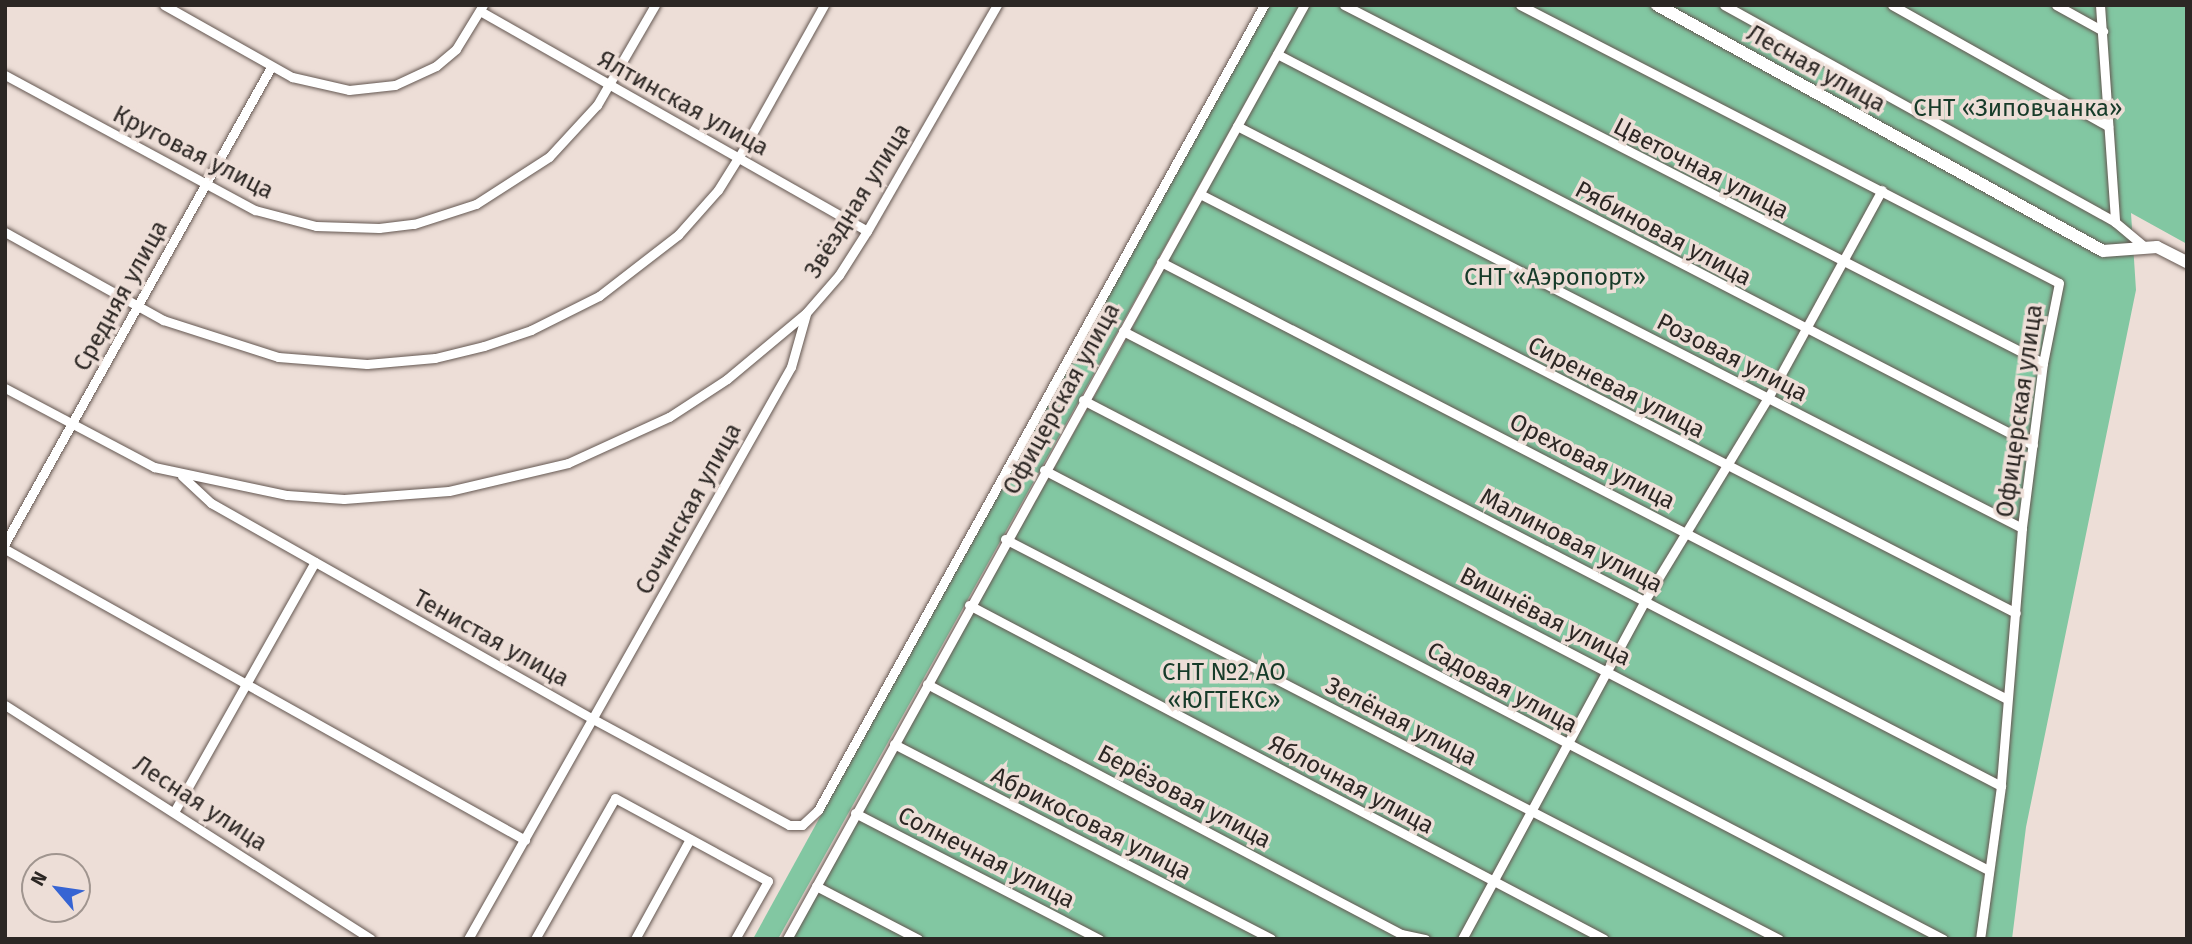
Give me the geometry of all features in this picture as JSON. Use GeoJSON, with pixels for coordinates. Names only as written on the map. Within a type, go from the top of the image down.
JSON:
{"type":"FeatureCollection","features":[{"type":"Feature","properties":{"kind":"street"},"geometry":{"type":"LineString","coordinates":[[164,5],[271,67],[330,89],[373,90],[418,77],[456,49],[481,8]]}},
{"type":"Feature","properties":{"kind":"street","name":"Круговая улица"},"geometry":{"type":"LineString","coordinates":[[5,75],[205,186],[255,210],[316,226],[348,229],[414,224],[476,204],[527,174],[570,137],[610,85],[655,5]]}},
{"type":"Feature","properties":{"kind":"street"},"geometry":{"type":"LineString","coordinates":[[5,232],[138,306],[221,341],[304,361],[406,361],[484,346],[562,316],[645,264],[698,213],[739,157],[824,5]]}},
{"type":"Feature","properties":{"kind":"street","name":"Звёздная улица"},"geometry":{"type":"LineString","coordinates":[[5,388],[71,425],[182,476],[287,495],[344,499],[392,498],[494,484],[568,463],[669,417],[727,379],[806,313],[839,275],[867,231],[997,5]]}},
{"type":"Feature","properties":{"kind":"street","name":"Тенистая улица"},"geometry":{"type":"LineString","coordinates":[[182,476],[211,503],[593,719],[789,825],[803,825],[818,810],[1264,5]]}},
{"type":"Feature","properties":{"kind":"street","name":"Офицерская улица"},"geometry":{"type":"LineString","coordinates":[[788,939],[1005,539],[1304,5]]}},
{"type":"Feature","properties":{"kind":"street","name":"Цветочная улица"},"geometry":{"type":"LineString","coordinates":[[1344,5],[2043,363]]}},
{"type":"Feature","properties":{"kind":"street","name":"Офицерская улица"},"geometry":{"type":"LineString","coordinates":[[1520,5],[2059,283],[2043,363],[2022,528],[2016,613],[2005,698],[2001,786],[1980,939]]}},
{"type":"Feature","properties":{"kind":"street","name":"Лесная улица"},"geometry":{"type":"LineString","coordinates":[[1657,5],[2103,251],[2145,247]]}},
{"type":"Feature","properties":{"kind":"street","name":"Лесная улица"},"geometry":{"type":"LineString","coordinates":[[1724,5],[2115,222],[2145,247],[2187,262]]}},
{"type":"Feature","properties":{"kind":"street"},"geometry":{"type":"LineString","coordinates":[[1892,5],[2108,126]]}},
{"type":"Feature","properties":{"kind":"street"},"geometry":{"type":"LineString","coordinates":[[2056,5],[2103,31]]}},
{"type":"Feature","properties":{"kind":"street"},"geometry":{"type":"LineString","coordinates":[[2100,5],[2115,222]]}},
{"type":"Feature","properties":{"kind":"street","name":"Ялтинская улица"},"geometry":{"type":"LineString","coordinates":[[481,8],[610,85],[867,231]]}},
{"type":"Feature","properties":{"kind":"street","name":"Рябиновая улица"},"geometry":{"type":"LineString","coordinates":[[1277,54],[1803,330],[2032,445]]}},
{"type":"Feature","properties":{"kind":"street","name":"Средняя улица"},"geometry":{"type":"LineString","coordinates":[[5,544],[271,67]]}},
{"type":"Feature","properties":{"kind":"street","name":"Розовая улица"},"geometry":{"type":"LineString","coordinates":[[1237,126],[2022,528]]}},
{"type":"Feature","properties":{"kind":"street"},"geometry":{"type":"LineString","coordinates":[[1462,939],[1491,880],[1645,600],[1724,465],[1768,398],[1882,190]]}},
{"type":"Feature","properties":{"kind":"street","name":"Сиреневая улица"},"geometry":{"type":"LineString","coordinates":[[1200,194],[2016,613]]}},
{"type":"Feature","properties":{"kind":"street","name":"Ореховая улица"},"geometry":{"type":"LineString","coordinates":[[1161,262],[2005,698]]}},
{"type":"Feature","properties":{"kind":"street","name":"Сочинская улица"},"geometry":{"type":"LineString","coordinates":[[468,939],[791,367],[806,313]]}},
{"type":"Feature","properties":{"kind":"street","name":"Малиновая улица"},"geometry":{"type":"LineString","coordinates":[[1123,331],[2001,786]]}},
{"type":"Feature","properties":{"kind":"street","name":"Вишнёвая улица"},"geometry":{"type":"LineString","coordinates":[[1083,400],[1988,870]]}},
{"type":"Feature","properties":{"kind":"street","name":"Садовая улица"},"geometry":{"type":"LineString","coordinates":[[1044,470],[1943,939]]}},
{"type":"Feature","properties":{"kind":"street","name":"Зелёная улица"},"geometry":{"type":"LineString","coordinates":[[1005,539],[1779,939]]}},
{"type":"Feature","properties":{"kind":"street"},"geometry":{"type":"LineString","coordinates":[[5,549],[525,840]]}},
{"type":"Feature","properties":{"kind":"street"},"geometry":{"type":"LineString","coordinates":[[174,813],[315,562]]}},
{"type":"Feature","properties":{"kind":"street","name":"Яблочная улица"},"geometry":{"type":"LineString","coordinates":[[969,606],[1604,939]]}},
{"type":"Feature","properties":{"kind":"street","name":"Берёзовая улица"},"geometry":{"type":"LineString","coordinates":[[927,684],[1401,934],[1425,939]]}},
{"type":"Feature","properties":{"kind":"street","name":"Лесная улица"},"geometry":{"type":"LineString","coordinates":[[5,705],[371,939]]}},
{"type":"Feature","properties":{"kind":"street","name":"Абрикосовая улица"},"geometry":{"type":"LineString","coordinates":[[894,744],[1271,939]]}},
{"type":"Feature","properties":{"kind":"street"},"geometry":{"type":"LineString","coordinates":[[536,939],[615,797],[768,881],[736,939]]}},
{"type":"Feature","properties":{"kind":"street","name":"Солнечная улица"},"geometry":{"type":"LineString","coordinates":[[855,813],[1099,939]]}},
{"type":"Feature","properties":{"kind":"street"},"geometry":{"type":"LineString","coordinates":[[635,939],[690,839]]}},
{"type":"Feature","properties":{"kind":"street"},"geometry":{"type":"LineString","coordinates":[[816,886],[918,939]]}},
{"type":"Feature","properties":{"kind":"green space"},"geometry":{"type":"Polygon","coordinates":[[[1266,5],[1300,5],[778,939],[753,939],[1266,5]]]}},
{"type":"Feature","properties":{"kind":"green space"},"geometry":{"type":"Polygon","coordinates":[[[1304,5],[2187,5],[2187,244],[2131,213],[2136,290],[2026,827],[2012,939],[790,939],[1122,347],[1304,5]]]}},
{"type":"Feature","properties":{"kind":"park label","name":"СНТ «Зиповчанка»"},"geometry":{"type":"Point","coordinates":[2018,109]}},
{"type":"Feature","properties":{"kind":"park label","name":"СНТ «Аэропорт»"},"geometry":{"type":"Point","coordinates":[1555,278]}},
{"type":"Feature","properties":{"kind":"park label","name":"СНТ №2 АО «ЮГТЕКС»"},"geometry":{"type":"Point","coordinates":[1224,687]}}]}
